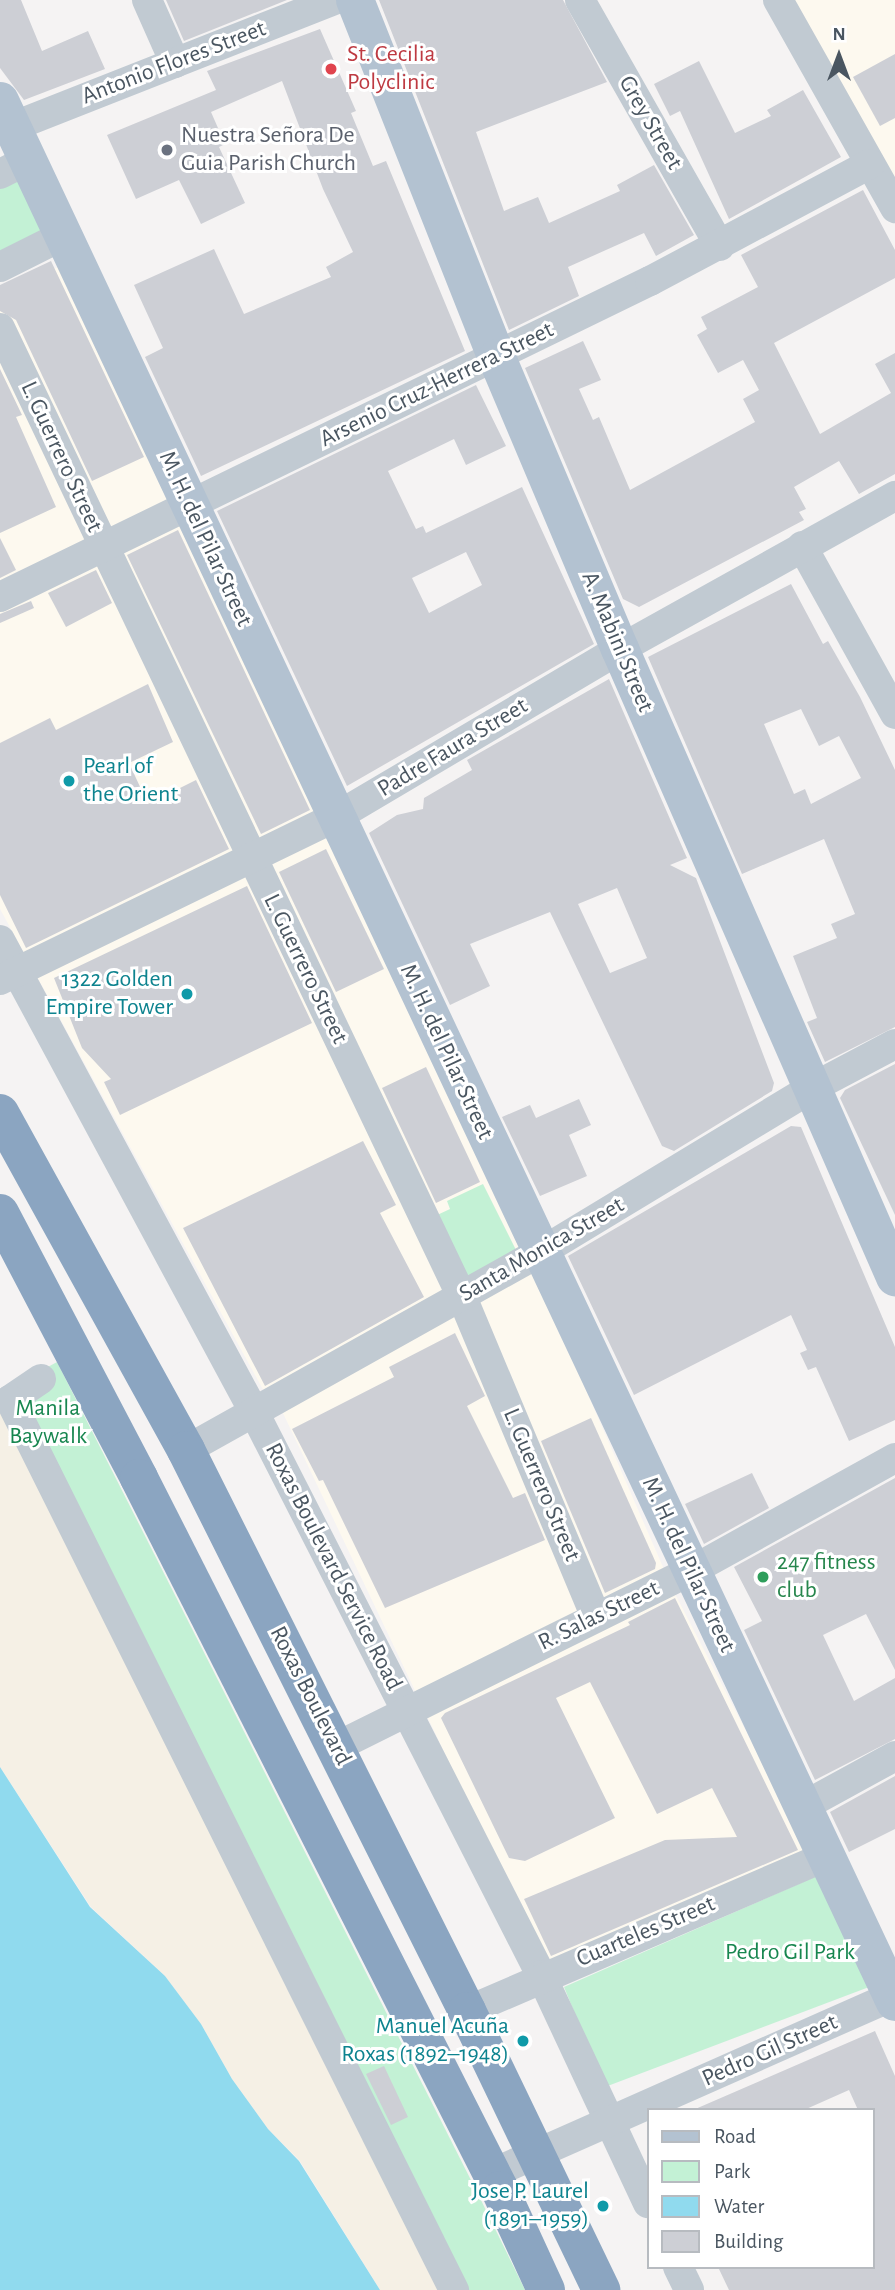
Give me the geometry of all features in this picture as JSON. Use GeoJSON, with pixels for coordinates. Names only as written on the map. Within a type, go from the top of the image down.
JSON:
{"type":"FeatureCollection","features":[{"type":"Feature","properties":{"kind":"highway","name":"Roxas Boulevard"},"geometry":{"type":"LineString","coordinates":[[0,1113],[186,1450],[467,2011],[601,2290]]}},
{"type":"Feature","properties":{"kind":"highway"},"geometry":{"type":"LineString","coordinates":[[0,1213],[491,2174],[546,2290]]}},
{"type":"Feature","properties":{"kind":"main road","name":"A. Mabini Street"},"geometry":{"type":"LineString","coordinates":[[355,0],[497,358],[620,649],[810,1089],[895,1277]]}},
{"type":"Feature","properties":{"kind":"main road","name":"M. H. del Pilar Street"},"geometry":{"type":"LineString","coordinates":[[10,141],[62,236],[825,1857],[894,1998]]}},
{"type":"Feature","properties":{"kind":"street"},"geometry":{"type":"LineString","coordinates":[[147,0],[174,63]]}},
{"type":"Feature","properties":{"kind":"street","name":"Antonio Flores Street"},"geometry":{"type":"LineString","coordinates":[[10,141],[174,63],[335,0]]}},
{"type":"Feature","properties":{"kind":"street","name":"Grey Street"},"geometry":{"type":"LineString","coordinates":[[580,0],[720,246]]}},
{"type":"Feature","properties":{"kind":"street"},"geometry":{"type":"LineString","coordinates":[[778,0],[895,208]]}},
{"type":"Feature","properties":{"kind":"street","name":"Arsenio Cruz-Herrera Street"},"geometry":{"type":"LineString","coordinates":[[0,597],[188,504],[497,358],[720,246],[870,164]]}},
{"type":"Feature","properties":{"kind":"street"},"geometry":{"type":"LineString","coordinates":[[0,267],[62,236]]}},
{"type":"Feature","properties":{"kind":"street","name":"L. Guerrero Street"},"geometry":{"type":"LineString","coordinates":[[0,328],[462,1297],[596,1617]]}},
{"type":"Feature","properties":{"kind":"street","name":"Padre Faura Street"},"geometry":{"type":"LineString","coordinates":[[9,976],[336,817],[620,649],[895,496]]}},
{"type":"Feature","properties":{"kind":"street"},"geometry":{"type":"LineString","coordinates":[[803,547],[895,714]]}},
{"type":"Feature","properties":{"kind":"street","name":"Roxas Boulevard Service Road"},"geometry":{"type":"LineString","coordinates":[[0,940],[9,976],[254,1412],[541,1975],[646,2199]]}},
{"type":"Feature","properties":{"kind":"street","name":"Santa Monica Street"},"geometry":{"type":"LineString","coordinates":[[186,1450],[541,1252],[810,1089],[895,1044]]}},
{"type":"Feature","properties":{"kind":"street"},"geometry":{"type":"LineString","coordinates":[[41,1379],[10,1400],[454,2290]]}},
{"type":"Feature","properties":{"kind":"street","name":"R. Salas Street"},"geometry":{"type":"LineString","coordinates":[[336,1747],[691,1571],[895,1458]]}},
{"type":"Feature","properties":{"kind":"street"},"geometry":{"type":"LineString","coordinates":[[803,1807],[895,1756]]}},
{"type":"Feature","properties":{"kind":"street","name":"Cuarteles Street"},"geometry":{"type":"LineString","coordinates":[[467,2011],[541,1975],[825,1857]]}},
{"type":"Feature","properties":{"kind":"street","name":"Pedro Gil Street"},"geometry":{"type":"LineString","coordinates":[[491,2174],[894,1998]]}},
{"type":"Feature","properties":{"kind":"street"},"geometry":{"type":"LineString","coordinates":[[679,2269],[689,2290]]}},
{"type":"Feature","properties":{"kind":"shaded area"},"geometry":{"type":"Polygon","coordinates":[[[792,0],[895,0],[895,185],[792,0]]]}},
{"type":"Feature","properties":{"kind":"shaded area"},"geometry":{"type":"Polygon","coordinates":[[[58,267],[524,1254],[266,1395],[0,909],[0,292],[58,267]]]}},
{"type":"Feature","properties":{"kind":"shaded area"},"geometry":{"type":"Polygon","coordinates":[[[532,1266],[673,1590],[810,1855],[546,1966],[281,1409],[532,1266]]]}},
{"type":"Feature","properties":{"kind":"green space"},"geometry":{"type":"Polygon","coordinates":[[[36,165],[65,226],[0,258],[0,184],[36,165]]]}},
{"type":"Feature","properties":{"kind":"green space"},"geometry":{"type":"Polygon","coordinates":[[[483,1184],[517,1252],[464,1279],[435,1216],[450,1209],[447,1201],[483,1184]]]}},
{"type":"Feature","properties":{"kind":"green space","name":"Manila Baywalk"},"geometry":{"type":"Polygon","coordinates":[[[57,1362],[525,2290],[447,2290],[0,1393],[57,1362]]]}},
{"type":"Feature","properties":{"kind":"green space","name":"Pedro Gil Park"},"geometry":{"type":"Polygon","coordinates":[[[819,1875],[877,1984],[605,2087],[564,1987],[819,1875]]]}},
{"type":"Feature","properties":{"kind":"sand"},"geometry":{"type":"Polygon","coordinates":[[[0,1408],[447,2290],[380,2290],[300,2161],[268,2129],[232,2079],[201,2024],[165,1976],[91,1907],[0,1767],[0,1408]]]}},
{"type":"Feature","properties":{"kind":"water"},"geometry":{"type":"Polygon","coordinates":[[[0,1767],[90,1907],[165,1976],[201,2024],[232,2079],[268,2129],[299,2161],[380,2290],[0,2290],[0,1767]]]}},
{"type":"Feature","properties":{"kind":"building"},"geometry":{"type":"Polygon","coordinates":[[[0,0],[21,0],[42,51],[88,31],[105,69],[24,100],[0,68],[0,0]]]}},
{"type":"Feature","properties":{"kind":"building"},"geometry":{"type":"Polygon","coordinates":[[[166,0],[287,0],[184,41],[166,0]]]}},
{"type":"Feature","properties":{"kind":"building"},"geometry":{"type":"Polygon","coordinates":[[[379,0],[563,0],[607,82],[476,132],[504,211],[538,197],[549,223],[620,191],[617,185],[654,165],[694,235],[656,256],[644,233],[568,267],[579,296],[509,330],[379,0]]]}},
{"type":"Feature","properties":{"kind":"building"},"geometry":{"type":"Polygon","coordinates":[[[320,29],[356,111],[351,113],[373,166],[386,161],[465,351],[201,476],[145,357],[163,348],[134,285],[214,249],[244,314],[331,277],[326,267],[353,252],[323,189],[282,81],[211,112],[225,144],[219,147],[245,203],[201,224],[179,180],[136,199],[107,135],[216,90],[207,71],[320,29]]]}},
{"type":"Feature","properties":{"kind":"building"},"geometry":{"type":"Polygon","coordinates":[[[895,54],[895,118],[880,126],[853,77],[895,54]]]}},
{"type":"Feature","properties":{"kind":"building"},"geometry":{"type":"Polygon","coordinates":[[[699,61],[735,133],[771,116],[767,110],[803,90],[841,157],[729,219],[680,111],[670,116],[654,84],[699,61]]]}},
{"type":"Feature","properties":{"kind":"building"},"geometry":{"type":"Polygon","coordinates":[[[863,190],[895,250],[895,278],[774,343],[820,434],[891,393],[875,364],[895,353],[895,474],[859,494],[839,461],[794,487],[806,509],[799,512],[804,520],[639,607],[623,599],[525,368],[583,341],[601,380],[579,389],[593,420],[599,417],[630,490],[755,422],[743,399],[759,390],[743,360],[718,373],[697,335],[707,329],[701,317],[758,287],[741,255],[863,190]]]}},
{"type":"Feature","properties":{"kind":"building"},"geometry":{"type":"Polygon","coordinates":[[[51,261],[144,457],[92,481],[16,320],[0,311],[0,285],[51,261]]]}},
{"type":"Feature","properties":{"kind":"building"},"geometry":{"type":"Polygon","coordinates":[[[0,369],[22,415],[16,417],[56,507],[0,533],[0,369]]]}},
{"type":"Feature","properties":{"kind":"building"},"geometry":{"type":"Polygon","coordinates":[[[476,385],[506,446],[466,465],[454,439],[388,471],[416,529],[423,526],[426,533],[522,487],[594,644],[347,786],[217,511],[476,385]],[[466,552],[412,578],[429,613],[482,585],[466,552]]]}},
{"type":"Feature","properties":{"kind":"building"},"geometry":{"type":"Polygon","coordinates":[[[178,530],[310,810],[261,834],[127,555],[178,530]]]}},
{"type":"Feature","properties":{"kind":"building"},"geometry":{"type":"Polygon","coordinates":[[[0,538],[16,570],[0,578],[0,538]]]}},
{"type":"Feature","properties":{"kind":"building"},"geometry":{"type":"Polygon","coordinates":[[[96,570],[112,603],[66,627],[48,593],[96,570]]]}},
{"type":"Feature","properties":{"kind":"building"},"geometry":{"type":"Polygon","coordinates":[[[791,584],[823,644],[828,641],[860,697],[895,770],[895,1027],[825,1062],[807,1022],[817,1018],[793,956],[837,938],[831,924],[855,914],[824,839],[742,874],[648,657],[791,584]],[[801,709],[764,724],[794,794],[805,789],[811,804],[861,778],[839,736],[819,746],[801,709]]]}},
{"type":"Feature","properties":{"kind":"building"},"geometry":{"type":"Polygon","coordinates":[[[31,601],[34,608],[0,623],[0,614],[31,601]]]}},
{"type":"Feature","properties":{"kind":"building"},"geometry":{"type":"Polygon","coordinates":[[[609,679],[687,858],[670,865],[696,878],[774,1083],[772,1091],[674,1151],[662,1146],[550,912],[470,944],[490,986],[450,1005],[369,833],[397,815],[423,809],[424,798],[472,770],[467,760],[609,679]],[[617,888],[578,904],[610,973],[647,958],[617,888]]]}},
{"type":"Feature","properties":{"kind":"building"},"geometry":{"type":"Polygon","coordinates":[[[148,684],[173,742],[129,763],[148,804],[196,780],[229,849],[26,948],[0,895],[0,743],[50,718],[56,730],[148,684]]]}},
{"type":"Feature","properties":{"kind":"building"},"geometry":{"type":"Polygon","coordinates":[[[326,849],[384,969],[336,992],[279,872],[326,849]]]}},
{"type":"Feature","properties":{"kind":"building","name":"1322 Golden Empire Tower"},"geometry":{"type":"Polygon","coordinates":[[[247,886],[312,1023],[120,1115],[104,1082],[111,1079],[82,1048],[54,978],[247,886]]]}},
{"type":"Feature","properties":{"kind":"building"},"geometry":{"type":"Polygon","coordinates":[[[895,1064],[895,1215],[840,1098],[845,1090],[895,1064]]]}},
{"type":"Feature","properties":{"kind":"building"},"geometry":{"type":"Polygon","coordinates":[[[426,1067],[480,1182],[436,1203],[382,1088],[426,1067]]]}},
{"type":"Feature","properties":{"kind":"building"},"geometry":{"type":"Polygon","coordinates":[[[579,1099],[591,1125],[569,1135],[587,1176],[540,1196],[502,1117],[530,1105],[536,1118],[579,1099]]]}},
{"type":"Feature","properties":{"kind":"building"},"geometry":{"type":"Polygon","coordinates":[[[791,1126],[801,1127],[895,1347],[895,1420],[849,1441],[816,1367],[808,1370],[800,1353],[807,1350],[791,1315],[634,1395],[568,1256],[791,1126]]]}},
{"type":"Feature","properties":{"kind":"building"},"geometry":{"type":"Polygon","coordinates":[[[363,1141],[396,1205],[380,1213],[424,1297],[265,1386],[183,1228],[363,1141]]]}},
{"type":"Feature","properties":{"kind":"building"},"geometry":{"type":"Polygon","coordinates":[[[455,1333],[485,1396],[467,1406],[513,1498],[525,1493],[545,1540],[385,1608],[323,1480],[319,1481],[292,1429],[394,1377],[389,1367],[455,1333]]]}},
{"type":"Feature","properties":{"kind":"building"},"geometry":{"type":"Polygon","coordinates":[[[591,1418],[656,1563],[655,1569],[605,1593],[541,1441],[591,1418]]]}},
{"type":"Feature","properties":{"kind":"building"},"geometry":{"type":"Polygon","coordinates":[[[752,1473],[769,1508],[704,1544],[685,1504],[752,1473]]]}},
{"type":"Feature","properties":{"kind":"building"},"geometry":{"type":"Polygon","coordinates":[[[895,1478],[895,1670],[866,1614],[823,1635],[854,1701],[895,1678],[895,1739],[815,1780],[744,1630],[762,1621],[734,1567],[895,1478]]]}},
{"type":"Feature","properties":{"kind":"building"},"geometry":{"type":"Polygon","coordinates":[[[675,1598],[798,1850],[551,1956],[524,1899],[665,1840],[737,1837],[712,1788],[657,1814],[590,1682],[556,1698],[615,1818],[525,1861],[509,1858],[441,1718],[445,1713],[630,1625],[628,1622],[675,1598]]]}},
{"type":"Feature","properties":{"kind":"building"},"geometry":{"type":"Polygon","coordinates":[[[895,1776],[895,1829],[849,1852],[830,1812],[895,1776]]]}},
{"type":"Feature","properties":{"kind":"building"},"geometry":{"type":"Polygon","coordinates":[[[875,2031],[895,2076],[895,2290],[729,2290],[719,2269],[874,2269],[874,2108],[857,2108],[849,2090],[808,2108],[698,2108],[875,2031]]]}},
{"type":"Feature","properties":{"kind":"building"},"geometry":{"type":"Polygon","coordinates":[[[384,2066],[408,2117],[391,2125],[366,2074],[384,2066]]]}},
{"type":"Feature","properties":{"kind":"place","name":"St. Cecilia Polyclinic"},"geometry":{"type":"Point","coordinates":[331,69]}},
{"type":"Feature","properties":{"kind":"place","name":"Nuestra Señora De Guia Parish Church"},"geometry":{"type":"Point","coordinates":[167,150]}},
{"type":"Feature","properties":{"kind":"place","name":"Pearl of the Orient"},"geometry":{"type":"Point","coordinates":[69,781]}},
{"type":"Feature","properties":{"kind":"place","name":"1322 Golden Empire Tower"},"geometry":{"type":"Point","coordinates":[187,994]}},
{"type":"Feature","properties":{"kind":"place","name":"247 fitness club"},"geometry":{"type":"Point","coordinates":[763,1577]}},
{"type":"Feature","properties":{"kind":"place","name":"Manuel Acuña Roxas (1892–1948)"},"geometry":{"type":"Point","coordinates":[523,2041]}},
{"type":"Feature","properties":{"kind":"place","name":"Jose P. Laurel (1891–1959)"},"geometry":{"type":"Point","coordinates":[603,2206]}}]}
